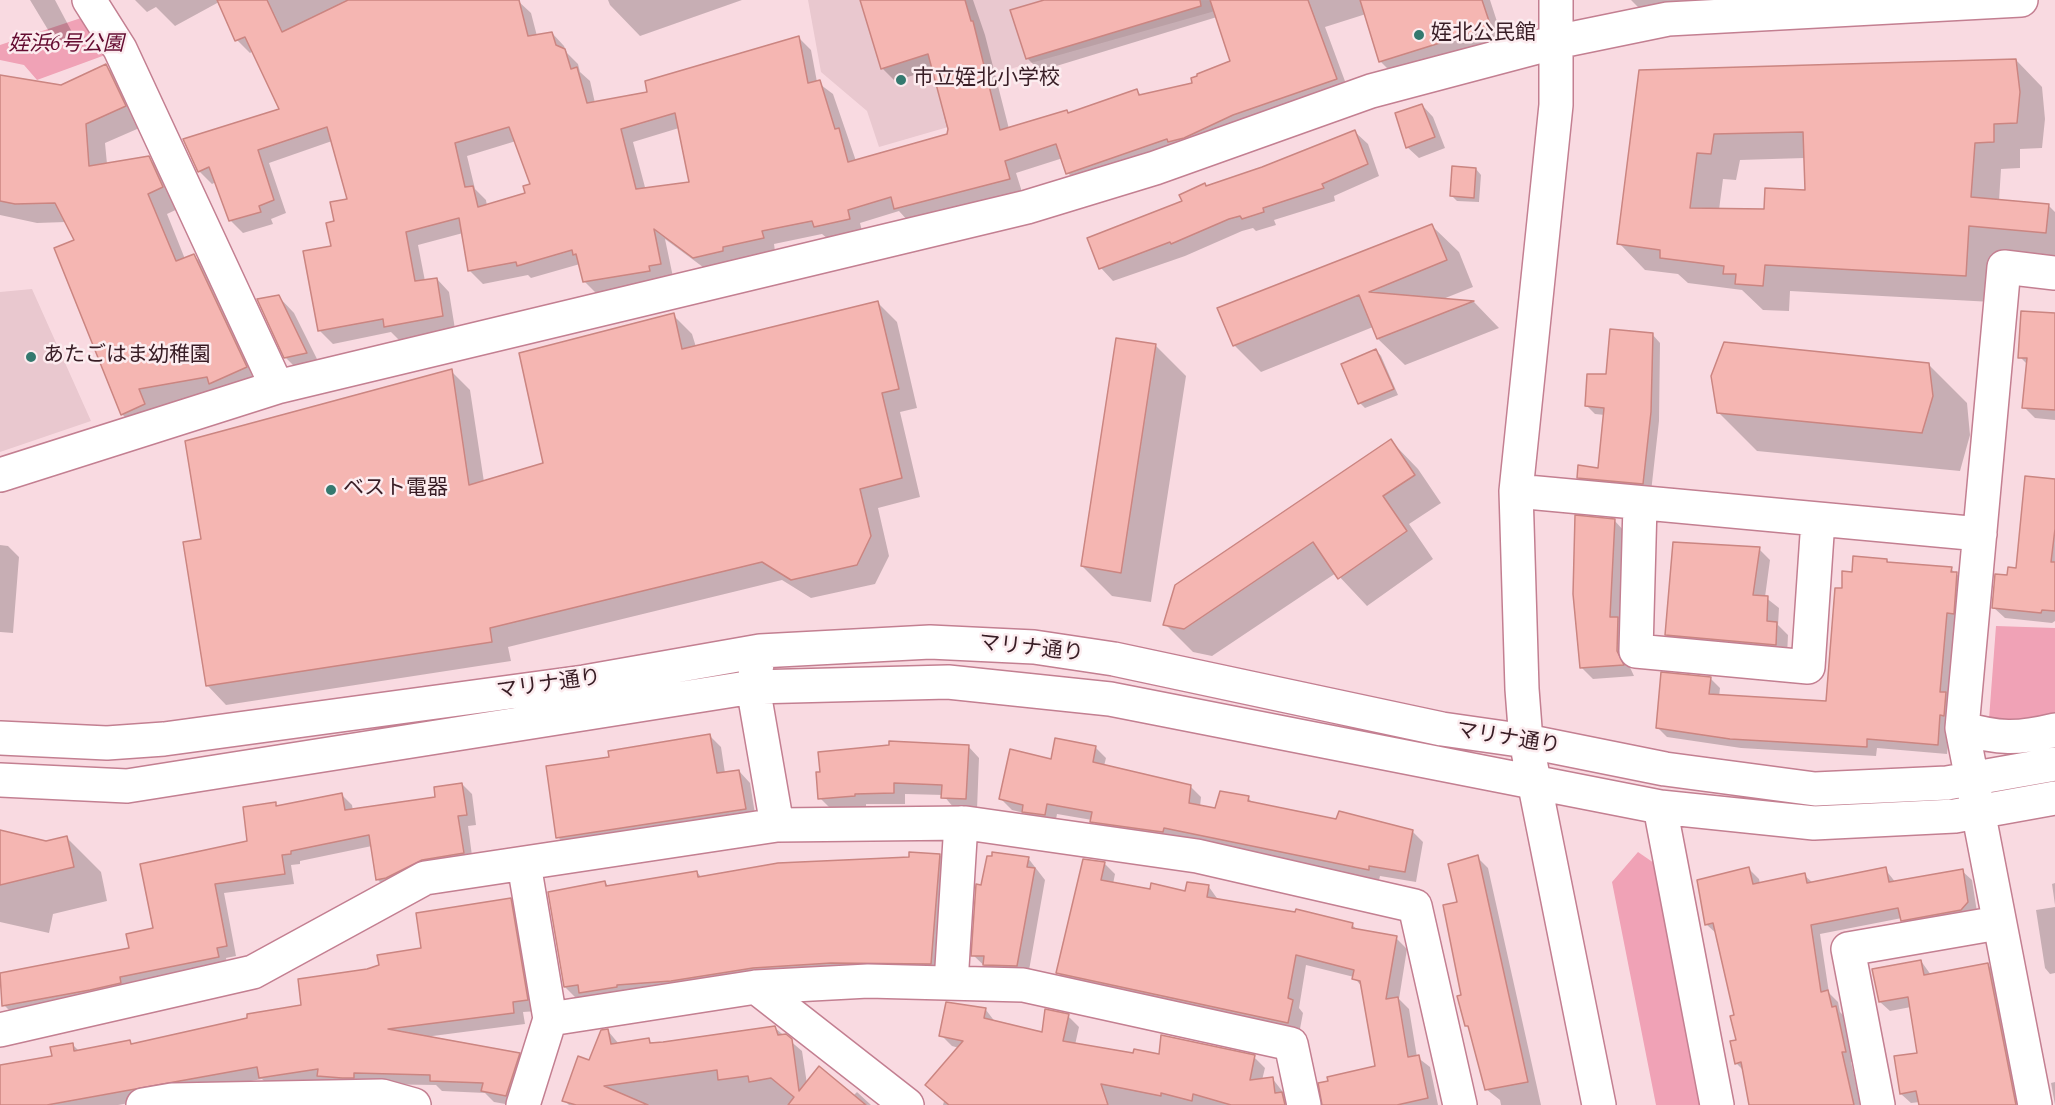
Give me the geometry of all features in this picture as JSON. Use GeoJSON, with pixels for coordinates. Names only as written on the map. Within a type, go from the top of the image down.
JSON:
{"type":"FeatureCollection","features":[{"type":"Feature","properties":{"kind":"street"},"geometry":{"type":"LineString","coordinates":[[89,0],[120,49],[277,387]]}},
{"type":"Feature","properties":{"kind":"street"},"geometry":{"type":"LineString","coordinates":[[1556,0],[1556,105],[1516,491],[1522,688],[1526,741],[1599,1105]]}},
{"type":"Feature","properties":{"kind":"street"},"geometry":{"type":"LineString","coordinates":[[0,476],[277,387],[1028,207],[1155,168],[1371,91],[1556,42],[1668,19],[1908,4],[2021,0]]}},
{"type":"Feature","properties":{"kind":"street"},"geometry":{"type":"LineString","coordinates":[[2035,1105],[1976,813],[1962,728],[2004,267],[2055,273]]}},
{"type":"Feature","properties":{"kind":"street"},"geometry":{"type":"LineString","coordinates":[[1516,491],[1980,534]]}},
{"type":"Feature","properties":{"kind":"street"},"geometry":{"type":"LineString","coordinates":[[1640,504],[1636,651],[1808,667],[1818,520]]}},
{"type":"Feature","properties":{"kind":"street","name":"マリナ通り"},"geometry":{"type":"LineString","coordinates":[[0,738],[107,743],[164,739],[584,682],[760,651],[930,642],[1034,647],[1114,660],[1442,729],[1526,741],[1665,770],[1815,789],[1971,781],[2055,764]]}},
{"type":"Feature","properties":{"kind":"street"},"geometry":{"type":"LineString","coordinates":[[760,651],[753,687],[777,825]]}},
{"type":"Feature","properties":{"kind":"street","name":"マリナ通り"},"geometry":{"type":"LineString","coordinates":[[0,780],[127,786],[753,687],[948,682],[1110,699],[1660,807],[1814,823],[1976,813],[2055,798]]}},
{"type":"Feature","properties":{"kind":"street"},"geometry":{"type":"LineString","coordinates":[[1962,728],[1990,737],[2020,739],[2055,730]]}},
{"type":"Feature","properties":{"kind":"street"},"geometry":{"type":"LineString","coordinates":[[1660,807],[1717,1105]]}},
{"type":"Feature","properties":{"kind":"street"},"geometry":{"type":"LineString","coordinates":[[951,983],[961,824]]}},
{"type":"Feature","properties":{"kind":"street"},"geometry":{"type":"LineString","coordinates":[[0,1030],[253,972],[425,878],[777,825],[961,824],[1197,856],[1415,906],[1460,1105]]}},
{"type":"Feature","properties":{"kind":"street"},"geometry":{"type":"LineString","coordinates":[[523,1105],[550,1019],[524,864]]}},
{"type":"Feature","properties":{"kind":"street"},"geometry":{"type":"LineString","coordinates":[[1878,1105],[1848,950],[1998,923]]}},
{"type":"Feature","properties":{"kind":"street"},"geometry":{"type":"LineString","coordinates":[[550,1019],[756,987],[868,981],[1023,985],[1291,1044],[1304,1105]]}},
{"type":"Feature","properties":{"kind":"street"},"geometry":{"type":"LineString","coordinates":[[756,987],[907,1105]]}},
{"type":"Feature","properties":{"kind":"street"},"geometry":{"type":"LineString","coordinates":[[143,1105],[172,1100],[382,1100],[414,1105]]}},
{"type":"Feature","properties":{"kind":"shaded area","name":"市立姪北小学校"},"geometry":{"type":"Polygon","coordinates":[[[808,0],[1254,0],[939,89],[948,127],[879,147],[867,111],[821,72],[808,0]]]}},
{"type":"Feature","properties":{"kind":"shaded area","name":"あたごはま幼稚園"},"geometry":{"type":"Polygon","coordinates":[[[32,289],[91,421],[0,452],[0,292],[32,289]]]}},
{"type":"Feature","properties":{"kind":"green space","name":"姪浜6号公園"},"geometry":{"type":"Polygon","coordinates":[[[87,16],[108,54],[37,80],[24,65],[0,60],[0,45],[87,16]]]}},
{"type":"Feature","properties":{"kind":"green space"},"geometry":{"type":"Polygon","coordinates":[[[1996,626],[2055,628],[2055,721],[2009,731],[1989,719],[1996,626]]]}},
{"type":"Feature","properties":{"kind":"green space"},"geometry":{"type":"Polygon","coordinates":[[[1638,852],[1654,863],[1704,1105],[1656,1105],[1612,882],[1638,852]]]}},
{"type":"Feature","properties":{"kind":"building"},"geometry":{"type":"Polygon","coordinates":[[[217,0],[267,0],[282,32],[348,0],[519,0],[528,36],[552,32],[556,45],[565,49],[571,69],[577,67],[587,103],[647,92],[645,81],[799,36],[808,83],[820,80],[835,129],[839,128],[848,162],[947,134],[948,129],[928,54],[881,69],[860,0],[965,0],[971,21],[973,21],[1000,130],[1067,110],[1068,113],[1137,89],[1139,95],[1192,83],[1191,78],[1197,74],[1230,61],[1210,0],[1308,0],[1337,79],[1233,115],[1184,138],[1168,142],[1167,139],[1066,174],[1056,144],[1005,161],[1010,179],[894,209],[891,197],[848,210],[850,219],[814,227],[812,221],[762,231],[764,238],[723,247],[723,251],[693,258],[654,229],[661,264],[649,266],[650,271],[583,282],[576,254],[573,255],[572,250],[517,266],[516,262],[468,271],[459,218],[406,232],[415,281],[437,278],[443,316],[384,327],[383,319],[318,331],[303,251],[331,246],[326,223],[334,221],[330,202],[347,199],[327,127],[258,150],[274,200],[259,206],[261,212],[229,221],[209,167],[198,172],[183,139],[279,109],[245,37],[235,41],[217,0]],[[675,113],[621,129],[636,189],[689,182],[675,113]],[[509,127],[455,143],[465,187],[473,186],[478,207],[525,193],[523,186],[530,184],[509,127]]]}},
{"type":"Feature","properties":{"kind":"building"},"geometry":{"type":"Polygon","coordinates":[[[1044,0],[1200,0],[1201,6],[1026,59],[1010,10],[1044,0]]]}},
{"type":"Feature","properties":{"kind":"building","name":"姪北公民館"},"geometry":{"type":"Polygon","coordinates":[[[1360,0],[1482,0],[1491,27],[1379,62],[1360,0]]]}},
{"type":"Feature","properties":{"kind":"building"},"geometry":{"type":"Polygon","coordinates":[[[2016,59],[2020,92],[2017,123],[1994,124],[1994,142],[1975,143],[1971,197],[2049,204],[2046,233],[1969,226],[1966,276],[1765,265],[1763,286],[1735,284],[1736,274],[1723,274],[1724,266],[1660,258],[1660,250],[1617,244],[1639,70],[2016,59]],[[1803,132],[1714,134],[1711,154],[1697,153],[1690,208],[1764,209],[1765,188],[1805,190],[1803,132]]]}},
{"type":"Feature","properties":{"kind":"building"},"geometry":{"type":"Polygon","coordinates":[[[106,64],[126,106],[86,124],[89,166],[149,156],[163,187],[148,194],[176,261],[194,254],[247,367],[209,384],[207,377],[139,389],[145,404],[121,415],[54,248],[74,240],[55,203],[15,204],[0,201],[0,75],[61,85],[106,64]]]}},
{"type":"Feature","properties":{"kind":"building"},"geometry":{"type":"Polygon","coordinates":[[[1422,104],[1435,137],[1406,148],[1395,113],[1422,104]]]}},
{"type":"Feature","properties":{"kind":"building"},"geometry":{"type":"Polygon","coordinates":[[[1355,130],[1368,164],[1322,184],[1324,188],[1263,208],[1264,212],[1242,219],[1240,216],[1229,219],[1171,244],[1170,242],[1099,269],[1087,238],[1182,201],[1179,195],[1205,183],[1206,186],[1262,167],[1355,130]]]}},
{"type":"Feature","properties":{"kind":"building"},"geometry":{"type":"Polygon","coordinates":[[[1452,166],[1476,168],[1474,198],[1450,196],[1452,166]]]}},
{"type":"Feature","properties":{"kind":"building"},"geometry":{"type":"Polygon","coordinates":[[[1432,224],[1447,260],[1369,292],[1474,301],[1377,339],[1359,295],[1233,346],[1217,308],[1432,224]]]}},
{"type":"Feature","properties":{"kind":"building"},"geometry":{"type":"Polygon","coordinates":[[[279,295],[307,353],[284,358],[257,299],[279,295]]]}},
{"type":"Feature","properties":{"kind":"building"},"geometry":{"type":"Polygon","coordinates":[[[878,301],[899,389],[882,393],[902,478],[860,489],[871,536],[857,565],[791,580],[762,562],[490,628],[492,642],[206,686],[183,542],[201,539],[185,441],[452,369],[469,485],[543,463],[519,353],[674,313],[682,349],[878,301]]]}},
{"type":"Feature","properties":{"kind":"building"},"geometry":{"type":"Polygon","coordinates":[[[2021,311],[2055,313],[2055,410],[2022,408],[2027,358],[2018,358],[2021,311]]]}},
{"type":"Feature","properties":{"kind":"building"},"geometry":{"type":"Polygon","coordinates":[[[1610,329],[1653,333],[1651,412],[1643,484],[1577,478],[1578,465],[1598,468],[1604,408],[1585,406],[1587,374],[1606,374],[1610,329]]]}},
{"type":"Feature","properties":{"kind":"building"},"geometry":{"type":"Polygon","coordinates":[[[1116,338],[1156,344],[1121,573],[1081,566],[1116,338]]]}},
{"type":"Feature","properties":{"kind":"building"},"geometry":{"type":"Polygon","coordinates":[[[1724,342],[1929,363],[1933,396],[1922,433],[1717,413],[1711,376],[1724,342]]]}},
{"type":"Feature","properties":{"kind":"building"},"geometry":{"type":"Polygon","coordinates":[[[1376,349],[1394,389],[1358,404],[1341,364],[1376,349]]]}},
{"type":"Feature","properties":{"kind":"building"},"geometry":{"type":"Polygon","coordinates":[[[1391,439],[1415,475],[1383,496],[1407,531],[1338,579],[1313,542],[1184,629],[1163,625],[1175,585],[1391,439]]]}},
{"type":"Feature","properties":{"kind":"building"},"geometry":{"type":"Polygon","coordinates":[[[2025,476],[2055,479],[2055,529],[2051,562],[2055,562],[2055,611],[2042,610],[2041,613],[1992,608],[1995,574],[2007,575],[2008,567],[2016,568],[2025,476]]]}},
{"type":"Feature","properties":{"kind":"building"},"geometry":{"type":"Polygon","coordinates":[[[1575,515],[1615,519],[1610,617],[1618,617],[1617,651],[1624,665],[1580,668],[1573,594],[1575,515]]]}},
{"type":"Feature","properties":{"kind":"building"},"geometry":{"type":"Polygon","coordinates":[[[1673,542],[1760,547],[1753,595],[1768,596],[1767,621],[1777,622],[1776,645],[1665,635],[1673,542]]]}},
{"type":"Feature","properties":{"kind":"building"},"geometry":{"type":"Polygon","coordinates":[[[1853,556],[1887,559],[1887,562],[1952,567],[1951,572],[1957,572],[1954,614],[1947,613],[1940,692],[1946,692],[1944,716],[1940,715],[1938,745],[1867,739],[1867,747],[1730,739],[1656,728],[1661,672],[1711,677],[1709,694],[1826,701],[1835,588],[1842,588],[1842,571],[1852,572],[1853,556]]]}},
{"type":"Feature","properties":{"kind":"building"},"geometry":{"type":"Polygon","coordinates":[[[710,734],[717,773],[739,770],[746,809],[556,838],[546,766],[609,757],[608,751],[710,734]]]}},
{"type":"Feature","properties":{"kind":"building"},"geometry":{"type":"Polygon","coordinates":[[[1055,738],[1096,746],[1093,762],[1191,785],[1189,803],[1215,808],[1220,791],[1249,796],[1248,801],[1336,819],[1339,811],[1413,830],[1405,872],[1369,866],[1369,870],[1164,828],[1163,832],[1090,822],[1092,812],[1047,804],[1045,815],[1022,812],[1023,805],[999,799],[1010,749],[1051,759],[1055,738]]]}},
{"type":"Feature","properties":{"kind":"building"},"geometry":{"type":"Polygon","coordinates":[[[889,741],[969,745],[966,799],[941,798],[942,785],[894,783],[894,793],[855,794],[855,796],[818,799],[816,772],[820,772],[818,752],[889,745],[889,741]]]}},
{"type":"Feature","properties":{"kind":"building"},"geometry":{"type":"Polygon","coordinates":[[[462,783],[467,815],[458,816],[464,853],[422,860],[386,878],[376,880],[369,835],[291,851],[291,854],[282,855],[285,874],[215,884],[227,946],[217,948],[219,957],[120,977],[121,983],[90,990],[2,1006],[0,973],[129,948],[126,934],[153,928],[140,864],[247,841],[243,807],[276,802],[276,806],[342,793],[345,810],[435,797],[434,787],[462,783]]]}},
{"type":"Feature","properties":{"kind":"building"},"geometry":{"type":"Polygon","coordinates":[[[0,830],[46,841],[67,836],[74,867],[0,885],[0,830]]]}},
{"type":"Feature","properties":{"kind":"building"},"geometry":{"type":"Polygon","coordinates":[[[909,852],[940,854],[931,964],[831,963],[753,968],[671,981],[617,985],[617,987],[579,993],[578,985],[564,987],[548,892],[605,881],[606,886],[697,871],[698,877],[778,863],[909,857],[909,852]]]}},
{"type":"Feature","properties":{"kind":"building"},"geometry":{"type":"Polygon","coordinates":[[[992,852],[1029,857],[1027,867],[1035,868],[1017,966],[983,965],[984,956],[971,956],[976,884],[981,885],[987,856],[992,856],[992,852]]]}},
{"type":"Feature","properties":{"kind":"building"},"geometry":{"type":"Polygon","coordinates":[[[1478,855],[1528,1082],[1485,1090],[1468,1026],[1465,1026],[1457,996],[1461,995],[1443,905],[1457,902],[1448,864],[1478,855]]]}},
{"type":"Feature","properties":{"kind":"building"},"geometry":{"type":"Polygon","coordinates":[[[1083,859],[1105,862],[1101,880],[1150,889],[1151,883],[1185,891],[1187,882],[1209,885],[1207,897],[1295,912],[1296,909],[1353,923],[1352,928],[1397,936],[1386,999],[1398,997],[1408,1057],[1419,1055],[1428,1098],[1397,1105],[1322,1105],[1318,1083],[1328,1081],[1327,1077],[1375,1066],[1360,981],[1352,979],[1354,970],[1296,955],[1288,998],[1293,1000],[1288,1023],[1056,973],[1083,859]]]}},
{"type":"Feature","properties":{"kind":"building"},"geometry":{"type":"Polygon","coordinates":[[[1749,867],[1753,884],[1805,873],[1807,883],[1886,867],[1889,882],[1963,869],[1968,902],[1961,910],[1901,921],[1898,908],[1811,925],[1821,992],[1828,990],[1832,1007],[1836,1006],[1846,1052],[1842,1052],[1854,1105],[1749,1105],[1741,1062],[1735,1064],[1730,1041],[1736,1040],[1730,1016],[1734,1015],[1713,923],[1705,925],[1697,880],[1749,867]]]}},
{"type":"Feature","properties":{"kind":"building"},"geometry":{"type":"Polygon","coordinates":[[[511,898],[528,1000],[513,1002],[514,1013],[388,1029],[520,1053],[506,1096],[481,1091],[483,1083],[430,1081],[430,1075],[354,1073],[354,1078],[342,1078],[317,1076],[318,1069],[259,1078],[257,1067],[47,1105],[0,1105],[0,1065],[52,1056],[50,1047],[73,1043],[74,1051],[130,1040],[131,1044],[247,1018],[247,1014],[301,1005],[298,979],[367,969],[379,965],[377,955],[421,948],[416,913],[511,898]]]}},
{"type":"Feature","properties":{"kind":"building"},"geometry":{"type":"Polygon","coordinates":[[[1921,960],[1924,975],[1988,963],[2016,1105],[1919,1105],[1916,1091],[1900,1094],[1894,1056],[1917,1053],[1908,997],[1879,1002],[1872,969],[1921,960]]]}},
{"type":"Feature","properties":{"kind":"building"},"geometry":{"type":"Polygon","coordinates":[[[946,1002],[986,1008],[984,1018],[1042,1032],[1045,1009],[1069,1014],[1063,1041],[1133,1053],[1134,1049],[1159,1054],[1161,1035],[1255,1055],[1250,1080],[1273,1077],[1275,1093],[1282,1092],[1285,1105],[1231,1105],[1193,1094],[1192,1101],[1161,1093],[1161,1096],[1101,1084],[1108,1105],[949,1105],[925,1085],[963,1041],[939,1036],[946,1002]]]}},
{"type":"Feature","properties":{"kind":"building"},"geometry":{"type":"Polygon","coordinates":[[[775,1026],[778,1035],[786,1034],[792,1039],[799,1091],[819,1066],[866,1105],[788,1105],[794,1097],[771,1078],[749,1082],[748,1076],[718,1080],[717,1070],[604,1086],[648,1105],[576,1105],[562,1101],[578,1056],[589,1060],[601,1030],[608,1029],[611,1044],[649,1038],[650,1043],[663,1042],[775,1026]]]}},
{"type":"Feature","properties":{"kind":"place","name":"姪北公民館"},"geometry":{"type":"Point","coordinates":[1419,35]}},
{"type":"Feature","properties":{"kind":"place","name":"市立姪北小学校"},"geometry":{"type":"Point","coordinates":[901,80]}},
{"type":"Feature","properties":{"kind":"place","name":"あたごはま幼稚園"},"geometry":{"type":"Point","coordinates":[31,357]}},
{"type":"Feature","properties":{"kind":"place","name":"ベスト電器"},"geometry":{"type":"Point","coordinates":[331,490]}}]}
